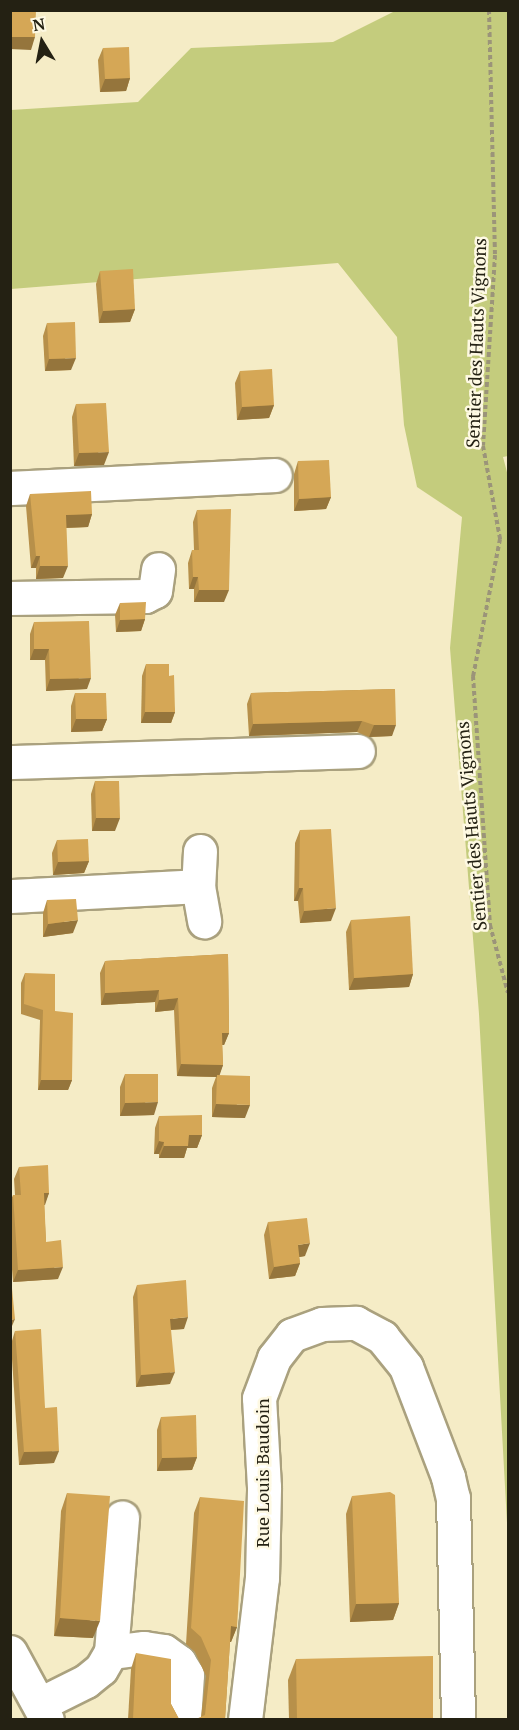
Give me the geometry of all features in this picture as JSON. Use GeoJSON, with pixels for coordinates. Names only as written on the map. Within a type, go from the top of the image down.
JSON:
{"type":"FeatureCollection","features":[{"type":"Feature","properties":{"kind":"street"},"geometry":{"type":"LineString","coordinates":[[10,488],[139,478],[275,475]]}},
{"type":"Feature","properties":{"kind":"street"},"geometry":{"type":"LineString","coordinates":[[10,598],[145,596],[155,591],[158,569]]}},
{"type":"Feature","properties":{"kind":"street"},"geometry":{"type":"LineString","coordinates":[[10,762],[358,751]]}},
{"type":"Feature","properties":{"kind":"street"},"geometry":{"type":"LineString","coordinates":[[200,851],[198,886],[204,921]]}},
{"type":"Feature","properties":{"kind":"street"},"geometry":{"type":"LineString","coordinates":[[10,896],[198,886]]}},
{"type":"Feature","properties":{"kind":"street","name":"Rue Louis Baudoin"},"geometry":{"type":"LineString","coordinates":[[245,1719],[262,1578],[264,1487],[259,1398],[274,1358],[292,1335],[322,1324],[356,1323],[382,1337],[406,1367],[448,1477],[453,1498],[455,1543],[458,1719]]}},
{"type":"Feature","properties":{"kind":"street"},"geometry":{"type":"LineString","coordinates":[[10,1652],[44,1712],[101,1669],[111,1652],[122,1517]]}},
{"type":"Feature","properties":{"kind":"street"},"geometry":{"type":"LineString","coordinates":[[111,1652],[144,1648],[164,1651],[179,1662],[187,1675],[184,1719]]}},
{"type":"Feature","properties":{"kind":"path","name":"Sentier des Hauts Vignons"},"geometry":{"type":"LineString","coordinates":[[489,10],[495,255],[483,446],[500,539],[473,676],[490,925],[508,993]]}},
{"type":"Feature","properties":{"kind":"green space"},"geometry":{"type":"Polygon","coordinates":[[[395,11],[508,11],[508,456],[503,457],[508,476],[508,1541],[479,1014],[450,648],[462,517],[417,487],[404,425],[397,337],[338,263],[11,289],[11,110],[138,102],[191,48],[333,42],[395,11]]]}},
{"type":"Feature","properties":{"kind":"building"},"geometry":{"type":"Polygon","coordinates":[[[11,10],[36,10],[35,37],[11,37],[11,10]]]}},
{"type":"Feature","properties":{"kind":"building"},"geometry":{"type":"Polygon","coordinates":[[[129,47],[130,78],[105,79],[103,48],[129,47]]]}},
{"type":"Feature","properties":{"kind":"building"},"geometry":{"type":"Polygon","coordinates":[[[133,269],[135,309],[103,311],[100,271],[133,269]]]}},
{"type":"Feature","properties":{"kind":"building"},"geometry":{"type":"Polygon","coordinates":[[[75,322],[76,358],[49,359],[47,323],[75,322]]]}},
{"type":"Feature","properties":{"kind":"building"},"geometry":{"type":"Polygon","coordinates":[[[272,369],[274,405],[242,407],[240,371],[272,369]]]}},
{"type":"Feature","properties":{"kind":"building"},"geometry":{"type":"Polygon","coordinates":[[[106,403],[109,452],[79,453],[76,404],[106,403]]]}},
{"type":"Feature","properties":{"kind":"building"},"geometry":{"type":"Polygon","coordinates":[[[329,460],[331,497],[299,499],[298,461],[329,460]]]}},
{"type":"Feature","properties":{"kind":"building"},"geometry":{"type":"Polygon","coordinates":[[[91,491],[92,514],[66,515],[68,566],[40,566],[40,556],[36,556],[30,494],[91,491]]]}},
{"type":"Feature","properties":{"kind":"building"},"geometry":{"type":"Polygon","coordinates":[[[231,509],[229,590],[199,590],[198,577],[193,577],[192,550],[199,550],[197,510],[231,509]]]}},
{"type":"Feature","properties":{"kind":"building"},"geometry":{"type":"Polygon","coordinates":[[[146,602],[145,619],[120,620],[120,603],[146,602]]]}},
{"type":"Feature","properties":{"kind":"building"},"geometry":{"type":"Polygon","coordinates":[[[89,621],[91,678],[50,679],[49,649],[34,649],[34,622],[89,621]]]}},
{"type":"Feature","properties":{"kind":"building"},"geometry":{"type":"Polygon","coordinates":[[[146,664],[169,664],[169,676],[174,675],[175,712],[145,712],[146,664]]]}},
{"type":"Feature","properties":{"kind":"building"},"geometry":{"type":"Polygon","coordinates":[[[395,689],[396,725],[374,725],[362,721],[253,724],[251,693],[395,689]]]}},
{"type":"Feature","properties":{"kind":"building"},"geometry":{"type":"Polygon","coordinates":[[[75,693],[106,693],[107,719],[76,719],[75,693]]]}},
{"type":"Feature","properties":{"kind":"building"},"geometry":{"type":"Polygon","coordinates":[[[95,781],[119,781],[120,818],[96,818],[95,781]]]}},
{"type":"Feature","properties":{"kind":"building"},"geometry":{"type":"Polygon","coordinates":[[[331,829],[336,908],[304,911],[303,888],[299,888],[300,830],[331,829]]]}},
{"type":"Feature","properties":{"kind":"building"},"geometry":{"type":"Polygon","coordinates":[[[88,839],[89,861],[58,862],[57,840],[88,839]]]}},
{"type":"Feature","properties":{"kind":"building"},"geometry":{"type":"Polygon","coordinates":[[[76,899],[78,920],[48,924],[47,900],[76,899]]]}},
{"type":"Feature","properties":{"kind":"building"},"geometry":{"type":"Polygon","coordinates":[[[410,916],[413,974],[354,978],[351,920],[410,916]]]}},
{"type":"Feature","properties":{"kind":"building"},"geometry":{"type":"Polygon","coordinates":[[[228,954],[229,1033],[222,1033],[223,1065],[181,1064],[178,998],[159,1000],[159,990],[105,993],[105,961],[228,954]]]}},
{"type":"Feature","properties":{"kind":"building"},"geometry":{"type":"Polygon","coordinates":[[[25,973],[55,974],[55,1011],[73,1013],[72,1080],[41,1080],[43,1010],[24,1004],[25,973]]]}},
{"type":"Feature","properties":{"kind":"building"},"geometry":{"type":"Polygon","coordinates":[[[125,1074],[158,1074],[158,1102],[125,1103],[125,1074]]]}},
{"type":"Feature","properties":{"kind":"building"},"geometry":{"type":"Polygon","coordinates":[[[217,1075],[250,1076],[250,1105],[216,1104],[217,1075]]]}},
{"type":"Feature","properties":{"kind":"building"},"geometry":{"type":"Polygon","coordinates":[[[202,1115],[202,1135],[189,1135],[188,1146],[164,1146],[164,1142],[159,1141],[159,1116],[202,1115]]]}},
{"type":"Feature","properties":{"kind":"building"},"geometry":{"type":"Polygon","coordinates":[[[48,1165],[49,1193],[44,1193],[46,1242],[61,1240],[63,1267],[18,1270],[13,1195],[21,1195],[19,1167],[48,1165]]]}},
{"type":"Feature","properties":{"kind":"building"},"geometry":{"type":"Polygon","coordinates":[[[307,1218],[310,1243],[298,1245],[300,1263],[274,1267],[268,1222],[307,1218]]]}},
{"type":"Feature","properties":{"kind":"building"},"geometry":{"type":"Polygon","coordinates":[[[10,1268],[15,1319],[10,1320],[10,1268]]]}},
{"type":"Feature","properties":{"kind":"building"},"geometry":{"type":"Polygon","coordinates":[[[186,1280],[188,1317],[170,1319],[175,1372],[141,1375],[137,1285],[186,1280]]]}},
{"type":"Feature","properties":{"kind":"building"},"geometry":{"type":"Polygon","coordinates":[[[41,1329],[45,1408],[57,1407],[59,1451],[24,1452],[15,1331],[41,1329]]]}},
{"type":"Feature","properties":{"kind":"building"},"geometry":{"type":"Polygon","coordinates":[[[196,1415],[197,1457],[162,1458],[161,1417],[196,1415]]]}},
{"type":"Feature","properties":{"kind":"building"},"geometry":{"type":"Polygon","coordinates":[[[390,1492],[395,1495],[399,1603],[356,1604],[352,1496],[390,1492]]]}},
{"type":"Feature","properties":{"kind":"building"},"geometry":{"type":"Polygon","coordinates":[[[67,1493],[110,1496],[100,1621],[60,1618],[67,1493]]]}},
{"type":"Feature","properties":{"kind":"building"},"geometry":{"type":"Polygon","coordinates":[[[200,1497],[244,1501],[237,1627],[231,1626],[225,1719],[196,1719],[205,1715],[211,1660],[201,1637],[191,1628],[200,1497]]]}},
{"type":"Feature","properties":{"kind":"building"},"geometry":{"type":"Polygon","coordinates":[[[136,1653],[171,1659],[171,1704],[179,1719],[133,1719],[136,1653]]]}},
{"type":"Feature","properties":{"kind":"building"},"geometry":{"type":"Polygon","coordinates":[[[433,1656],[433,1719],[297,1719],[296,1659],[433,1656]]]}}]}
